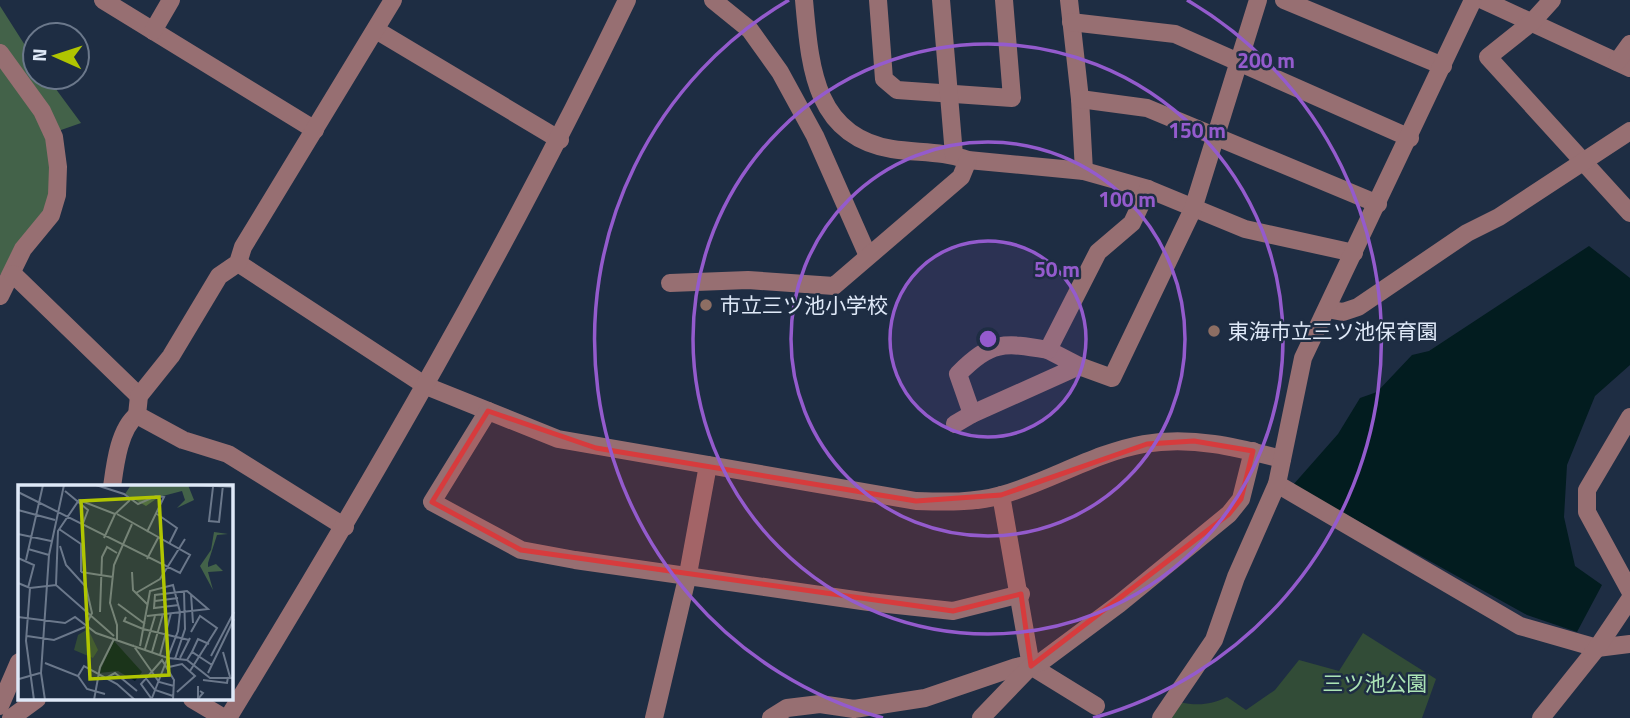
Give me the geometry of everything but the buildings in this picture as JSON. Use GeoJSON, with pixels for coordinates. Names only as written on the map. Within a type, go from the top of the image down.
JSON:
{"type":"FeatureCollection","features":[{"type":"Feature","properties":{"kind":"street"},"geometry":{"type":"LineString","coordinates":[[103,0],[315,130]]}},
{"type":"Feature","properties":{"kind":"street"},"geometry":{"type":"LineString","coordinates":[[153,31],[172,0]]}},
{"type":"Feature","properties":{"kind":"street"},"geometry":{"type":"LineString","coordinates":[[112,485],[119,449],[130,420],[136,415],[139,396],[172,356],[219,276],[238,262],[243,247],[393,0]]}},
{"type":"Feature","properties":{"kind":"street"},"geometry":{"type":"LineString","coordinates":[[194,700],[226,718],[345,527],[426,386],[560,140],[627,0]]}},
{"type":"Feature","properties":{"kind":"street"},"geometry":{"type":"LineString","coordinates":[[713,0],[750,30],[780,72],[815,136],[867,256]]}},
{"type":"Feature","properties":{"kind":"street"},"geometry":{"type":"LineString","coordinates":[[804,0],[814,81],[821,97],[840,124],[871,144],[961,158],[1084,171],[1148,189],[1245,229],[1354,253]]}},
{"type":"Feature","properties":{"kind":"street"},"geometry":{"type":"LineString","coordinates":[[878,0],[884,79],[897,90],[1013,98],[1004,0]]}},
{"type":"Feature","properties":{"kind":"street"},"geometry":{"type":"LineString","coordinates":[[670,283],[748,280],[834,286],[961,177],[961,158],[949,95],[941,0]]}},
{"type":"Feature","properties":{"kind":"street"},"geometry":{"type":"LineString","coordinates":[[1069,0],[1080,99],[1084,171]]}},
{"type":"Feature","properties":{"kind":"street"},"geometry":{"type":"LineString","coordinates":[[972,414],[958,374],[980,352],[1007,342],[1048,350],[1079,366],[1112,378],[1193,209],[1258,0]]}},
{"type":"Feature","properties":{"kind":"street"},"geometry":{"type":"LineString","coordinates":[[1284,0],[1443,66]]}},
{"type":"Feature","properties":{"kind":"street"},"geometry":{"type":"LineString","coordinates":[[1161,718],[1214,640],[1236,577],[1277,484],[1303,358],[1410,138],[1473,0]]}},
{"type":"Feature","properties":{"kind":"street"},"geometry":{"type":"LineString","coordinates":[[1483,0],[1623,65],[1630,44]]}},
{"type":"Feature","properties":{"kind":"street"},"geometry":{"type":"LineString","coordinates":[[1552,0],[1532,22],[1488,58],[1630,213]]}},
{"type":"Feature","properties":{"kind":"street"},"geometry":{"type":"LineString","coordinates":[[1071,22],[1175,34],[1410,138]]}},
{"type":"Feature","properties":{"kind":"street"},"geometry":{"type":"LineString","coordinates":[[376,30],[560,140]]}},
{"type":"Feature","properties":{"kind":"street"},"geometry":{"type":"LineString","coordinates":[[0,53],[42,111],[54,137],[57,153],[57,195],[51,215],[23,249],[0,296]]}},
{"type":"Feature","properties":{"kind":"street"},"geometry":{"type":"LineString","coordinates":[[1080,99],[1147,108],[1378,204]]}},
{"type":"Feature","properties":{"kind":"street"},"geometry":{"type":"LineString","coordinates":[[1327,309],[1343,312],[1358,307],[1466,233],[1499,217],[1584,164],[1630,131]]}},
{"type":"Feature","properties":{"kind":"street"},"geometry":{"type":"LineString","coordinates":[[1048,350],[1098,252],[1132,223],[1148,189]]}},
{"type":"Feature","properties":{"kind":"street"},"geometry":{"type":"LineString","coordinates":[[238,262],[426,386],[558,439],[916,501],[959,502],[1001,495],[1108,454],[1147,444],[1194,441],[1282,459]]}},
{"type":"Feature","properties":{"kind":"street"},"geometry":{"type":"LineString","coordinates":[[13,274],[139,396]]}},
{"type":"Feature","properties":{"kind":"street"},"geometry":{"type":"LineString","coordinates":[[955,424],[1079,366]]}},
{"type":"Feature","properties":{"kind":"street"},"geometry":{"type":"LineString","coordinates":[[488,411],[432,502],[521,550],[784,590],[953,611],[1021,594]]}},
{"type":"Feature","properties":{"kind":"street"},"geometry":{"type":"LineString","coordinates":[[136,415],[183,440],[228,454],[345,527]]}},
{"type":"Feature","properties":{"kind":"street"},"geometry":{"type":"LineString","coordinates":[[1630,417],[1587,490],[1587,512],[1630,591]]}},
{"type":"Feature","properties":{"kind":"street"},"geometry":{"type":"LineString","coordinates":[[981,718],[1031,666],[1085,631],[1229,514],[1241,499],[1253,451]]}},
{"type":"Feature","properties":{"kind":"street"},"geometry":{"type":"LineString","coordinates":[[654,718],[688,574],[708,465]]}},
{"type":"Feature","properties":{"kind":"street"},"geometry":{"type":"LineString","coordinates":[[1277,484],[1520,626],[1597,648],[1630,644]]}},
{"type":"Feature","properties":{"kind":"street"},"geometry":{"type":"LineString","coordinates":[[1001,495],[1021,594],[1031,666]]}},
{"type":"Feature","properties":{"kind":"street"},"geometry":{"type":"LineString","coordinates":[[1546,717],[1630,599]]}},
{"type":"Feature","properties":{"kind":"street"},"geometry":{"type":"LineString","coordinates":[[0,706],[18,664]]}},
{"type":"Feature","properties":{"kind":"street"},"geometry":{"type":"LineString","coordinates":[[771,718],[787,708],[820,704],[854,709],[925,698],[1016,667],[1031,666],[1096,706]]}},
{"type":"Feature","properties":{"kind":"street"},"geometry":{"type":"LineString","coordinates":[[11,718],[36,700]]}},
{"type":"Feature","properties":{"kind":"highlighted area"},"geometry":{"type":"Polygon","coordinates":[[[488,411],[596,448],[916,501],[1001,495],[1147,444],[1194,441],[1253,451],[1241,499],[1229,514],[1031,666],[1021,594],[953,611],[575,560],[521,550],[432,502],[488,411]]]}},
{"type":"Feature","properties":{"kind":"green space"},"geometry":{"type":"Polygon","coordinates":[[[0,6],[21,39],[21,91],[57,91],[81,123],[61,130],[53,148],[55,168],[38,240],[0,275],[0,6]]]}},
{"type":"Feature","properties":{"kind":"green space","name":"三ツ池公園"},"geometry":{"type":"Polygon","coordinates":[[[1363,633],[1436,679],[1422,718],[1171,718],[1179,702],[1204,704],[1227,697],[1246,710],[1275,690],[1299,660],[1339,671],[1363,633]]]}},
{"type":"Feature","properties":{"kind":"shaded area"},"geometry":{"type":"Polygon","coordinates":[[[1589,246],[1630,278],[1630,365],[1595,396],[1567,465],[1564,517],[1575,566],[1602,585],[1577,632],[1527,615],[1293,485],[1338,434],[1360,398],[1377,392],[1412,355],[1429,351],[1589,246]]]}},
{"type":"Feature","properties":{"kind":"place","name":"市立三ツ池小学校"},"geometry":{"type":"Point","coordinates":[706,305]}},
{"type":"Feature","properties":{"kind":"place","name":"東海市立三ツ池保育園"},"geometry":{"type":"Point","coordinates":[1214,331]}}]}
